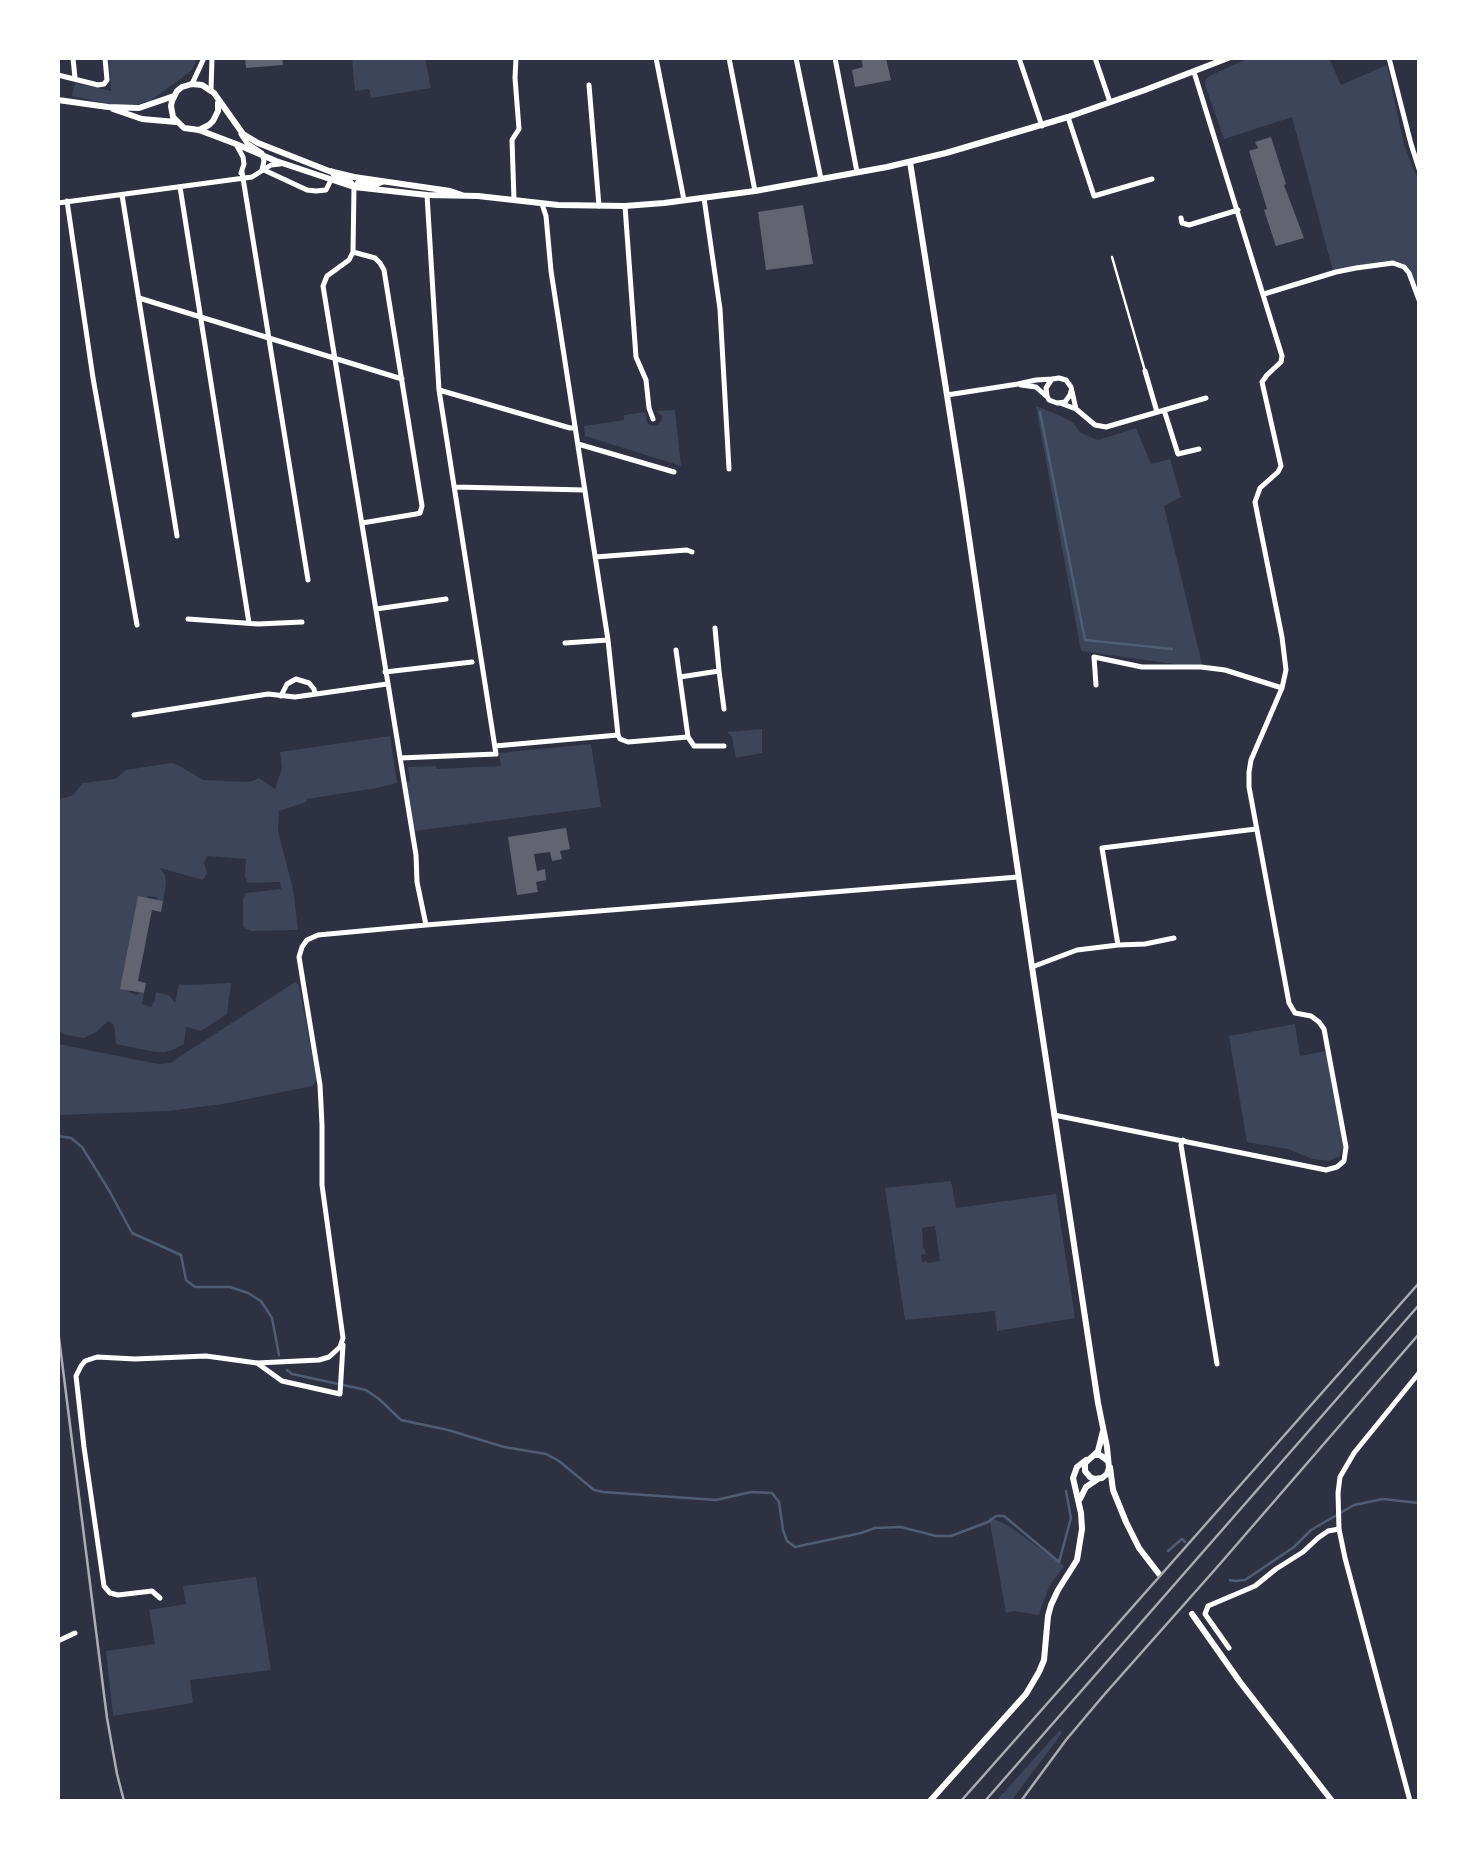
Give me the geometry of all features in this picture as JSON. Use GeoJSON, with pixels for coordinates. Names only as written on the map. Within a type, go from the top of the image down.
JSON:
{"type":"FeatureCollection","features":[{"type":"Feature","properties":{"kind":"street"},"geometry":{"type":"LineString","coordinates":[[73,58],[75,78]]}},
{"type":"Feature","properties":{"kind":"street"},"geometry":{"type":"LineString","coordinates":[[58,75],[98,85],[104,84],[107,80],[105,58]]}},
{"type":"Feature","properties":{"kind":"street"},"geometry":{"type":"LineString","coordinates":[[192,84],[204,58]]}},
{"type":"Feature","properties":{"kind":"street"},"geometry":{"type":"LineString","coordinates":[[211,90],[212,58]]}},
{"type":"Feature","properties":{"kind":"street"},"geometry":{"type":"LineString","coordinates":[[514,200],[512,141],[519,130],[514,78],[516,58]]}},
{"type":"Feature","properties":{"kind":"street"},"geometry":{"type":"LineString","coordinates":[[656,58],[684,200]]}},
{"type":"Feature","properties":{"kind":"street"},"geometry":{"type":"LineString","coordinates":[[729,58],[755,191]]}},
{"type":"Feature","properties":{"kind":"street"},"geometry":{"type":"LineString","coordinates":[[796,58],[821,179]]}},
{"type":"Feature","properties":{"kind":"street"},"geometry":{"type":"LineString","coordinates":[[835,58],[857,172]]}},
{"type":"Feature","properties":{"kind":"street"},"geometry":{"type":"LineString","coordinates":[[1019,58],[1042,126]]}},
{"type":"Feature","properties":{"kind":"street"},"geometry":{"type":"LineString","coordinates":[[1095,58],[1110,102]]}},
{"type":"Feature","properties":{"kind":"street"},"geometry":{"type":"LineString","coordinates":[[108,107],[142,119],[176,122],[189,130],[199,130],[354,187],[542,204],[625,206],[755,191],[910,162],[1042,126],[1228,58]]}},
{"type":"Feature","properties":{"kind":"street"},"geometry":{"type":"LineString","coordinates":[[1389,58],[1410,144],[1419,169]]}},
{"type":"Feature","properties":{"kind":"street"},"geometry":{"type":"LineString","coordinates":[[1054,1115],[1326,1170],[1337,1167],[1344,1161],[1346,1147],[1324,1029],[1320,1022],[1311,1016],[1295,1013],[1289,1003],[1249,787],[1250,766],[1282,688],[1286,670],[1255,502],[1260,488],[1281,466],[1262,382],[1282,358],[1194,72]]}},
{"type":"Feature","properties":{"kind":"street"},"geometry":{"type":"LineString","coordinates":[[176,122],[171,106],[174,96],[182,87],[202,85],[211,90],[247,143],[264,156],[262,171]]}},
{"type":"Feature","properties":{"kind":"street"},"geometry":{"type":"LineString","coordinates":[[589,85],[599,206]]}},
{"type":"Feature","properties":{"kind":"street"},"geometry":{"type":"LineString","coordinates":[[58,100],[139,108],[174,96]]}},
{"type":"Feature","properties":{"kind":"street"},"geometry":{"type":"LineString","coordinates":[[199,130],[213,121],[218,111],[217,100]]}},
{"type":"Feature","properties":{"kind":"street"},"geometry":{"type":"LineString","coordinates":[[1068,117],[1094,196],[1152,179]]}},
{"type":"Feature","properties":{"kind":"street"},"geometry":{"type":"LineString","coordinates":[[237,127],[249,139],[331,171],[461,195]]}},
{"type":"Feature","properties":{"kind":"street"},"geometry":{"type":"LineString","coordinates":[[236,144],[243,157],[241,176],[308,580]]}},
{"type":"Feature","properties":{"kind":"street"},"geometry":{"type":"LineString","coordinates":[[910,162],[1103,1429],[1114,1490],[1133,1536],[1159,1574]]}},
{"type":"Feature","properties":{"kind":"street"},"geometry":{"type":"LineString","coordinates":[[58,203],[241,176],[252,177],[273,164],[286,164]]}},
{"type":"Feature","properties":{"kind":"street"},"geometry":{"type":"LineString","coordinates":[[262,171],[307,190],[326,190],[331,180]]}},
{"type":"Feature","properties":{"kind":"street"},"geometry":{"type":"LineString","coordinates":[[331,171],[335,177],[348,181],[354,187]]}},
{"type":"Feature","properties":{"kind":"street"},"geometry":{"type":"LineString","coordinates":[[383,182],[376,186],[357,182],[354,187],[353,252],[349,260],[330,273],[323,286],[426,925]]}},
{"type":"Feature","properties":{"kind":"street"},"geometry":{"type":"LineString","coordinates":[[180,187],[249,622]]}},
{"type":"Feature","properties":{"kind":"street"},"geometry":{"type":"LineString","coordinates":[[122,195],[177,536]]}},
{"type":"Feature","properties":{"kind":"street"},"geometry":{"type":"LineString","coordinates":[[400,758],[496,754],[439,390],[427,195]]}},
{"type":"Feature","properties":{"kind":"street"},"geometry":{"type":"LineString","coordinates":[[704,198],[720,309],[729,469]]}},
{"type":"Feature","properties":{"kind":"street"},"geometry":{"type":"LineString","coordinates":[[67,201],[93,378],[137,625]]}},
{"type":"Feature","properties":{"kind":"street"},"geometry":{"type":"LineString","coordinates":[[542,204],[546,216],[551,271],[608,640],[618,735],[620,739],[628,742],[688,737]]}},
{"type":"Feature","properties":{"kind":"street"},"geometry":{"type":"LineString","coordinates":[[625,206],[636,357],[646,380],[653,419]]}},
{"type":"Feature","properties":{"kind":"street"},"geometry":{"type":"LineString","coordinates":[[1181,218],[1182,223],[1189,225],[1238,210]]}},
{"type":"Feature","properties":{"kind":"street"},"geometry":{"type":"LineString","coordinates":[[353,252],[375,258],[384,270],[422,510],[416,514],[362,523]]}},
{"type":"Feature","properties":{"kind":"street"},"geometry":{"type":"LineString","coordinates":[[1264,294],[1336,272],[1393,263],[1404,267],[1409,273],[1419,300]]}},
{"type":"Feature","properties":{"kind":"street"},"geometry":{"type":"LineString","coordinates":[[139,298],[402,379]]}},
{"type":"Feature","properties":{"kind":"street"},"geometry":{"type":"LineString","coordinates":[[1145,371],[1178,454],[1199,449]]}},
{"type":"Feature","properties":{"kind":"street"},"geometry":{"type":"LineString","coordinates":[[947,395],[1059,378],[1066,380],[1071,387],[1076,409]]}},
{"type":"Feature","properties":{"kind":"street"},"geometry":{"type":"LineString","coordinates":[[1047,396],[1046,388],[1052,379]]}},
{"type":"Feature","properties":{"kind":"street"},"geometry":{"type":"LineString","coordinates":[[1018,384],[1036,387],[1053,402],[1076,409],[1095,425],[1103,427],[1115,426],[1206,398]]}},
{"type":"Feature","properties":{"kind":"street"},"geometry":{"type":"LineString","coordinates":[[439,390],[575,428]]}},
{"type":"Feature","properties":{"kind":"street"},"geometry":{"type":"LineString","coordinates":[[1060,403],[1068,399],[1071,391]]}},
{"type":"Feature","properties":{"kind":"street"},"geometry":{"type":"LineString","coordinates":[[578,444],[674,472]]}},
{"type":"Feature","properties":{"kind":"street"},"geometry":{"type":"LineString","coordinates":[[455,487],[585,490]]}},
{"type":"Feature","properties":{"kind":"street"},"geometry":{"type":"LineString","coordinates":[[595,557],[687,550],[692,552]]}},
{"type":"Feature","properties":{"kind":"street"},"geometry":{"type":"LineString","coordinates":[[376,609],[446,600]]}},
{"type":"Feature","properties":{"kind":"street"},"geometry":{"type":"LineString","coordinates":[[188,619],[258,624],[302,622]]}},
{"type":"Feature","properties":{"kind":"street"},"geometry":{"type":"LineString","coordinates":[[715,628],[724,709]]}},
{"type":"Feature","properties":{"kind":"street"},"geometry":{"type":"LineString","coordinates":[[565,643],[608,640]]}},
{"type":"Feature","properties":{"kind":"street"},"geometry":{"type":"LineString","coordinates":[[676,650],[688,737],[694,746],[724,746]]}},
{"type":"Feature","properties":{"kind":"street"},"geometry":{"type":"LineString","coordinates":[[1096,685],[1094,657],[1142,667],[1202,667],[1224,670],[1282,688]]}},
{"type":"Feature","properties":{"kind":"street"},"geometry":{"type":"LineString","coordinates":[[386,672],[472,662]]}},
{"type":"Feature","properties":{"kind":"street"},"geometry":{"type":"LineString","coordinates":[[680,677],[719,671]]}},
{"type":"Feature","properties":{"kind":"street"},"geometry":{"type":"LineString","coordinates":[[281,696],[286,684],[296,679],[309,683],[316,694]]}},
{"type":"Feature","properties":{"kind":"street"},"geometry":{"type":"LineString","coordinates":[[134,715],[268,694],[295,697],[387,684]]}},
{"type":"Feature","properties":{"kind":"street"},"geometry":{"type":"LineString","coordinates":[[495,746],[618,735]]}},
{"type":"Feature","properties":{"kind":"street"},"geometry":{"type":"LineString","coordinates":[[1118,945],[1101,848],[1256,829]]}},
{"type":"Feature","properties":{"kind":"street"},"geometry":{"type":"LineString","coordinates":[[257,1363],[282,1381],[340,1391],[343,1338],[322,1185],[320,1085],[300,954],[304,943],[318,935],[426,925],[1018,877]]}},
{"type":"Feature","properties":{"kind":"street"},"geometry":{"type":"LineString","coordinates":[[1031,967],[1077,950],[1145,944],[1174,938]]}},
{"type":"Feature","properties":{"kind":"street"},"geometry":{"type":"LineString","coordinates":[[1183,1140],[1181,1145],[1217,1364]]}},
{"type":"Feature","properties":{"kind":"street"},"geometry":{"type":"LineString","coordinates":[[160,1598],[152,1591],[118,1595],[104,1586],[77,1391],[78,1371],[85,1362],[97,1357],[135,1359],[206,1356],[257,1363],[319,1360],[329,1357],[340,1347],[343,1338]]}},
{"type":"Feature","properties":{"kind":"street"},"geometry":{"type":"LineString","coordinates":[[1410,1801],[1348,1570],[1338,1511],[1340,1477],[1345,1466],[1419,1373]]}},
{"type":"Feature","properties":{"kind":"street"},"geometry":{"type":"LineString","coordinates":[[1103,1429],[1100,1444],[1084,1467],[1087,1474],[1094,1479],[1100,1479],[1114,1490]]}},
{"type":"Feature","properties":{"kind":"street"},"geometry":{"type":"LineString","coordinates":[[930,1801],[1026,1694],[1036,1679],[1044,1660],[1051,1605],[1077,1560],[1082,1529],[1074,1472],[1091,1457],[1100,1455],[1109,1463]]}},
{"type":"Feature","properties":{"kind":"street"},"geometry":{"type":"LineString","coordinates":[[1079,1501],[1086,1487],[1107,1474],[1109,1463]]}},
{"type":"Feature","properties":{"kind":"street"},"geometry":{"type":"LineString","coordinates":[[1229,1648],[1205,1614],[1208,1606],[1255,1586],[1328,1531],[1339,1529]]}},
{"type":"Feature","properties":{"kind":"street"},"geometry":{"type":"LineString","coordinates":[[1192,1615],[1332,1801]]}},
{"type":"Feature","properties":{"kind":"street"},"geometry":{"type":"LineString","coordinates":[[58,1641],[75,1633]]}},
{"type":"Feature","properties":{"kind":"lane"},"geometry":{"type":"LineString","coordinates":[[1112,257],[1145,371]]}},
{"type":"Feature","properties":{"kind":"shaded area"},"geometry":{"type":"Polygon","coordinates":[[[109,58],[198,58],[191,71],[150,101],[113,105],[72,96],[75,83],[111,91],[109,58]]]}},
{"type":"Feature","properties":{"kind":"shaded area"},"geometry":{"type":"Polygon","coordinates":[[[352,58],[425,58],[431,88],[371,98],[369,89],[355,91],[352,58]]]}},
{"type":"Feature","properties":{"kind":"shaded area"},"geometry":{"type":"Polygon","coordinates":[[[1249,58],[1329,58],[1341,85],[1387,65],[1404,145],[1419,182],[1419,293],[1410,270],[1395,262],[1334,275],[1292,117],[1224,139],[1205,81],[1209,76],[1249,58]]]}},
{"type":"Feature","properties":{"kind":"shaded area"},"geometry":{"type":"Polygon","coordinates":[[[1036,406],[1061,416],[1073,423],[1081,433],[1098,440],[1136,428],[1151,464],[1170,459],[1181,497],[1164,506],[1202,664],[1181,665],[1081,651],[1036,406]]]}},
{"type":"Feature","properties":{"kind":"shaded area"},"geometry":{"type":"Polygon","coordinates":[[[675,410],[681,466],[585,436],[584,426],[624,420],[624,415],[645,412],[647,422],[654,426],[658,425],[662,416],[656,411],[675,410]]]}},
{"type":"Feature","properties":{"kind":"shaded area"},"geometry":{"type":"Polygon","coordinates":[[[762,729],[762,753],[736,758],[732,737],[727,732],[762,729]]]}},
{"type":"Feature","properties":{"kind":"shaded area"},"geometry":{"type":"Polygon","coordinates":[[[390,736],[397,783],[307,799],[306,802],[279,811],[278,831],[293,889],[298,930],[251,931],[243,927],[243,900],[246,893],[281,889],[280,882],[248,883],[245,877],[246,859],[207,856],[204,863],[207,873],[203,880],[160,868],[166,883],[163,901],[148,896],[129,992],[137,995],[144,993],[142,1004],[151,1007],[156,992],[169,995],[175,1003],[179,984],[231,983],[227,1014],[201,1031],[186,1027],[184,1044],[165,1052],[116,1044],[114,1025],[108,1021],[84,1038],[58,1031],[58,800],[73,795],[83,783],[115,779],[126,770],[171,763],[203,780],[249,782],[259,778],[275,789],[282,768],[280,752],[390,736]]]}},
{"type":"Feature","properties":{"kind":"shaded area"},"geometry":{"type":"Polygon","coordinates":[[[591,744],[601,807],[414,831],[406,783],[410,781],[408,767],[436,766],[437,769],[501,766],[499,753],[591,744]]]}},
{"type":"Feature","properties":{"kind":"shaded area"},"geometry":{"type":"Polygon","coordinates":[[[295,982],[299,985],[317,1080],[312,1086],[223,1104],[168,1111],[58,1115],[58,1044],[153,1063],[170,1063],[295,982]]]}},
{"type":"Feature","properties":{"kind":"shaded area"},"geometry":{"type":"Polygon","coordinates":[[[1295,1024],[1300,1056],[1326,1051],[1344,1145],[1340,1156],[1329,1161],[1312,1159],[1288,1149],[1247,1142],[1229,1036],[1295,1024]]]}},
{"type":"Feature","properties":{"kind":"shaded area"},"geometry":{"type":"Polygon","coordinates":[[[951,1181],[956,1208],[1056,1194],[1075,1318],[997,1331],[995,1311],[905,1320],[885,1188],[951,1181]],[[935,1226],[922,1228],[923,1249],[926,1254],[921,1255],[922,1262],[940,1261],[935,1226]]]}},
{"type":"Feature","properties":{"kind":"shaded area"},"geometry":{"type":"Polygon","coordinates":[[[989,1517],[1009,1526],[1064,1566],[1050,1585],[1039,1615],[1014,1611],[1006,1613],[989,1517]]]}},
{"type":"Feature","properties":{"kind":"shaded area"},"geometry":{"type":"Polygon","coordinates":[[[256,1577],[271,1670],[190,1680],[193,1703],[113,1716],[106,1651],[155,1644],[149,1610],[186,1604],[183,1586],[256,1577]]]}},
{"type":"Feature","properties":{"kind":"shaded area"},"geometry":{"type":"Polygon","coordinates":[[[1060,1730],[1062,1733],[1011,1801],[996,1801],[1060,1730]]]}},
{"type":"Feature","properties":{"kind":"building"},"geometry":{"type":"Polygon","coordinates":[[[245,58],[282,58],[283,65],[246,68],[245,58]]]}},
{"type":"Feature","properties":{"kind":"building"},"geometry":{"type":"Polygon","coordinates":[[[861,58],[886,58],[891,80],[855,87],[852,70],[863,67],[861,58]]]}},
{"type":"Feature","properties":{"kind":"building"},"geometry":{"type":"Polygon","coordinates":[[[1271,137],[1286,184],[1284,185],[1304,238],[1276,246],[1249,151],[1258,148],[1255,142],[1271,137]]]}},
{"type":"Feature","properties":{"kind":"building"},"geometry":{"type":"Polygon","coordinates":[[[803,205],[813,264],[766,270],[758,212],[803,205]]]}},
{"type":"Feature","properties":{"kind":"building"},"geometry":{"type":"Polygon","coordinates":[[[566,828],[570,849],[560,851],[562,859],[552,861],[550,852],[534,854],[537,871],[545,869],[546,880],[536,882],[538,892],[517,895],[508,837],[566,828]]]}},
{"type":"Feature","properties":{"kind":"building"},"geometry":{"type":"Polygon","coordinates":[[[138,896],[163,901],[161,912],[152,910],[138,981],[146,983],[144,993],[120,989],[138,896]]]}},
{"type":"Feature","properties":{"kind":"waterway"},"geometry":{"type":"LineString","coordinates":[[1040,412],[1085,640],[1172,649]]}},
{"type":"Feature","properties":{"kind":"waterway"},"geometry":{"type":"LineString","coordinates":[[58,1136],[71,1138],[82,1147],[132,1233],[181,1255],[186,1280],[195,1287],[230,1287],[261,1301],[272,1318],[279,1355]]}},
{"type":"Feature","properties":{"kind":"waterway"},"geometry":{"type":"LineString","coordinates":[[287,1370],[292,1374],[366,1390],[401,1420],[448,1430],[504,1447],[546,1454],[559,1461],[594,1490],[716,1500],[751,1492],[772,1493],[779,1502],[787,1541],[795,1547],[875,1528],[901,1527],[936,1536],[951,1536],[988,1522],[996,1516],[1004,1516],[1059,1562],[1071,1518],[1066,1491]]}},
{"type":"Feature","properties":{"kind":"waterway"},"geometry":{"type":"LineString","coordinates":[[1230,1580],[1245,1580],[1294,1547],[1311,1530],[1354,1505],[1383,1499],[1419,1503]]}},
{"type":"Feature","properties":{"kind":"waterway"},"geometry":{"type":"LineString","coordinates":[[1168,1551],[1182,1539],[1185,1542]]}},
{"type":"Feature","properties":{"kind":"railway"},"geometry":{"type":"LineString","coordinates":[[961,1801],[1419,1283]]}},
{"type":"Feature","properties":{"kind":"railway"},"geometry":{"type":"LineString","coordinates":[[985,1801],[1419,1305]]}},
{"type":"Feature","properties":{"kind":"railway"},"geometry":{"type":"LineString","coordinates":[[58,1330],[107,1718],[124,1801]]}},
{"type":"Feature","properties":{"kind":"railway"},"geometry":{"type":"LineString","coordinates":[[1021,1801],[1103,1696],[1419,1334]]}}]}
